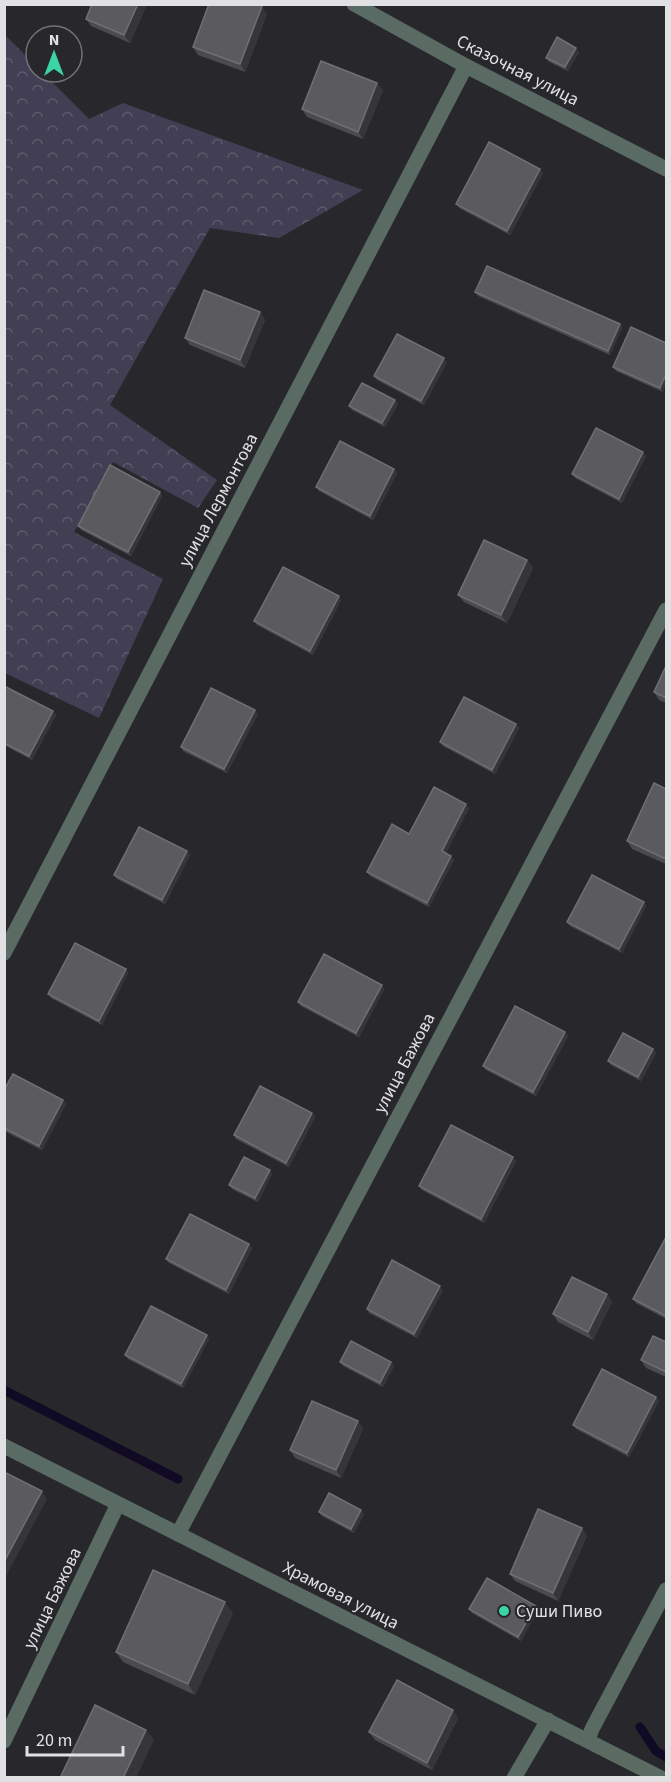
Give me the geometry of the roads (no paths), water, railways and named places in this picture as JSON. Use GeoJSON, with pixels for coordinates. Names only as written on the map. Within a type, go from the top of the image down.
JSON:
{"type":"FeatureCollection","features":[{"type":"Feature","properties":{"kind":"street","name":"Сказочная улица"},"geometry":{"type":"LineString","coordinates":[[354,4],[466,66],[666,169]]}},
{"type":"Feature","properties":{"kind":"street","name":"улица Лермонтова"},"geometry":{"type":"LineString","coordinates":[[4,953],[466,66]]}},
{"type":"Feature","properties":{"kind":"street","name":"улица Бажова"},"geometry":{"type":"LineString","coordinates":[[178,1534],[666,610]]}},
{"type":"Feature","properties":{"kind":"street","name":"Храмовая улица"},"geometry":{"type":"LineString","coordinates":[[4,1446],[661,1778]]}},
{"type":"Feature","properties":{"kind":"street","name":"улица Бажова"},"geometry":{"type":"LineString","coordinates":[[4,1741],[118,1504]]}},
{"type":"Feature","properties":{"kind":"street"},"geometry":{"type":"LineString","coordinates":[[588,1740],[666,1590]]}},
{"type":"Feature","properties":{"kind":"street"},"geometry":{"type":"LineString","coordinates":[[514,1778],[548,1720]]}},
{"type":"Feature","properties":{"kind":"waterway"},"geometry":{"type":"LineString","coordinates":[[4,1390],[178,1479]]}},
{"type":"Feature","properties":{"kind":"waterway"},"geometry":{"type":"LineString","coordinates":[[640,1727],[656,1751],[666,1757]]}},
{"type":"Feature","properties":{"kind":"place","name":"Суши Пиво"},"geometry":{"type":"Point","coordinates":[504,1611]}}]}
